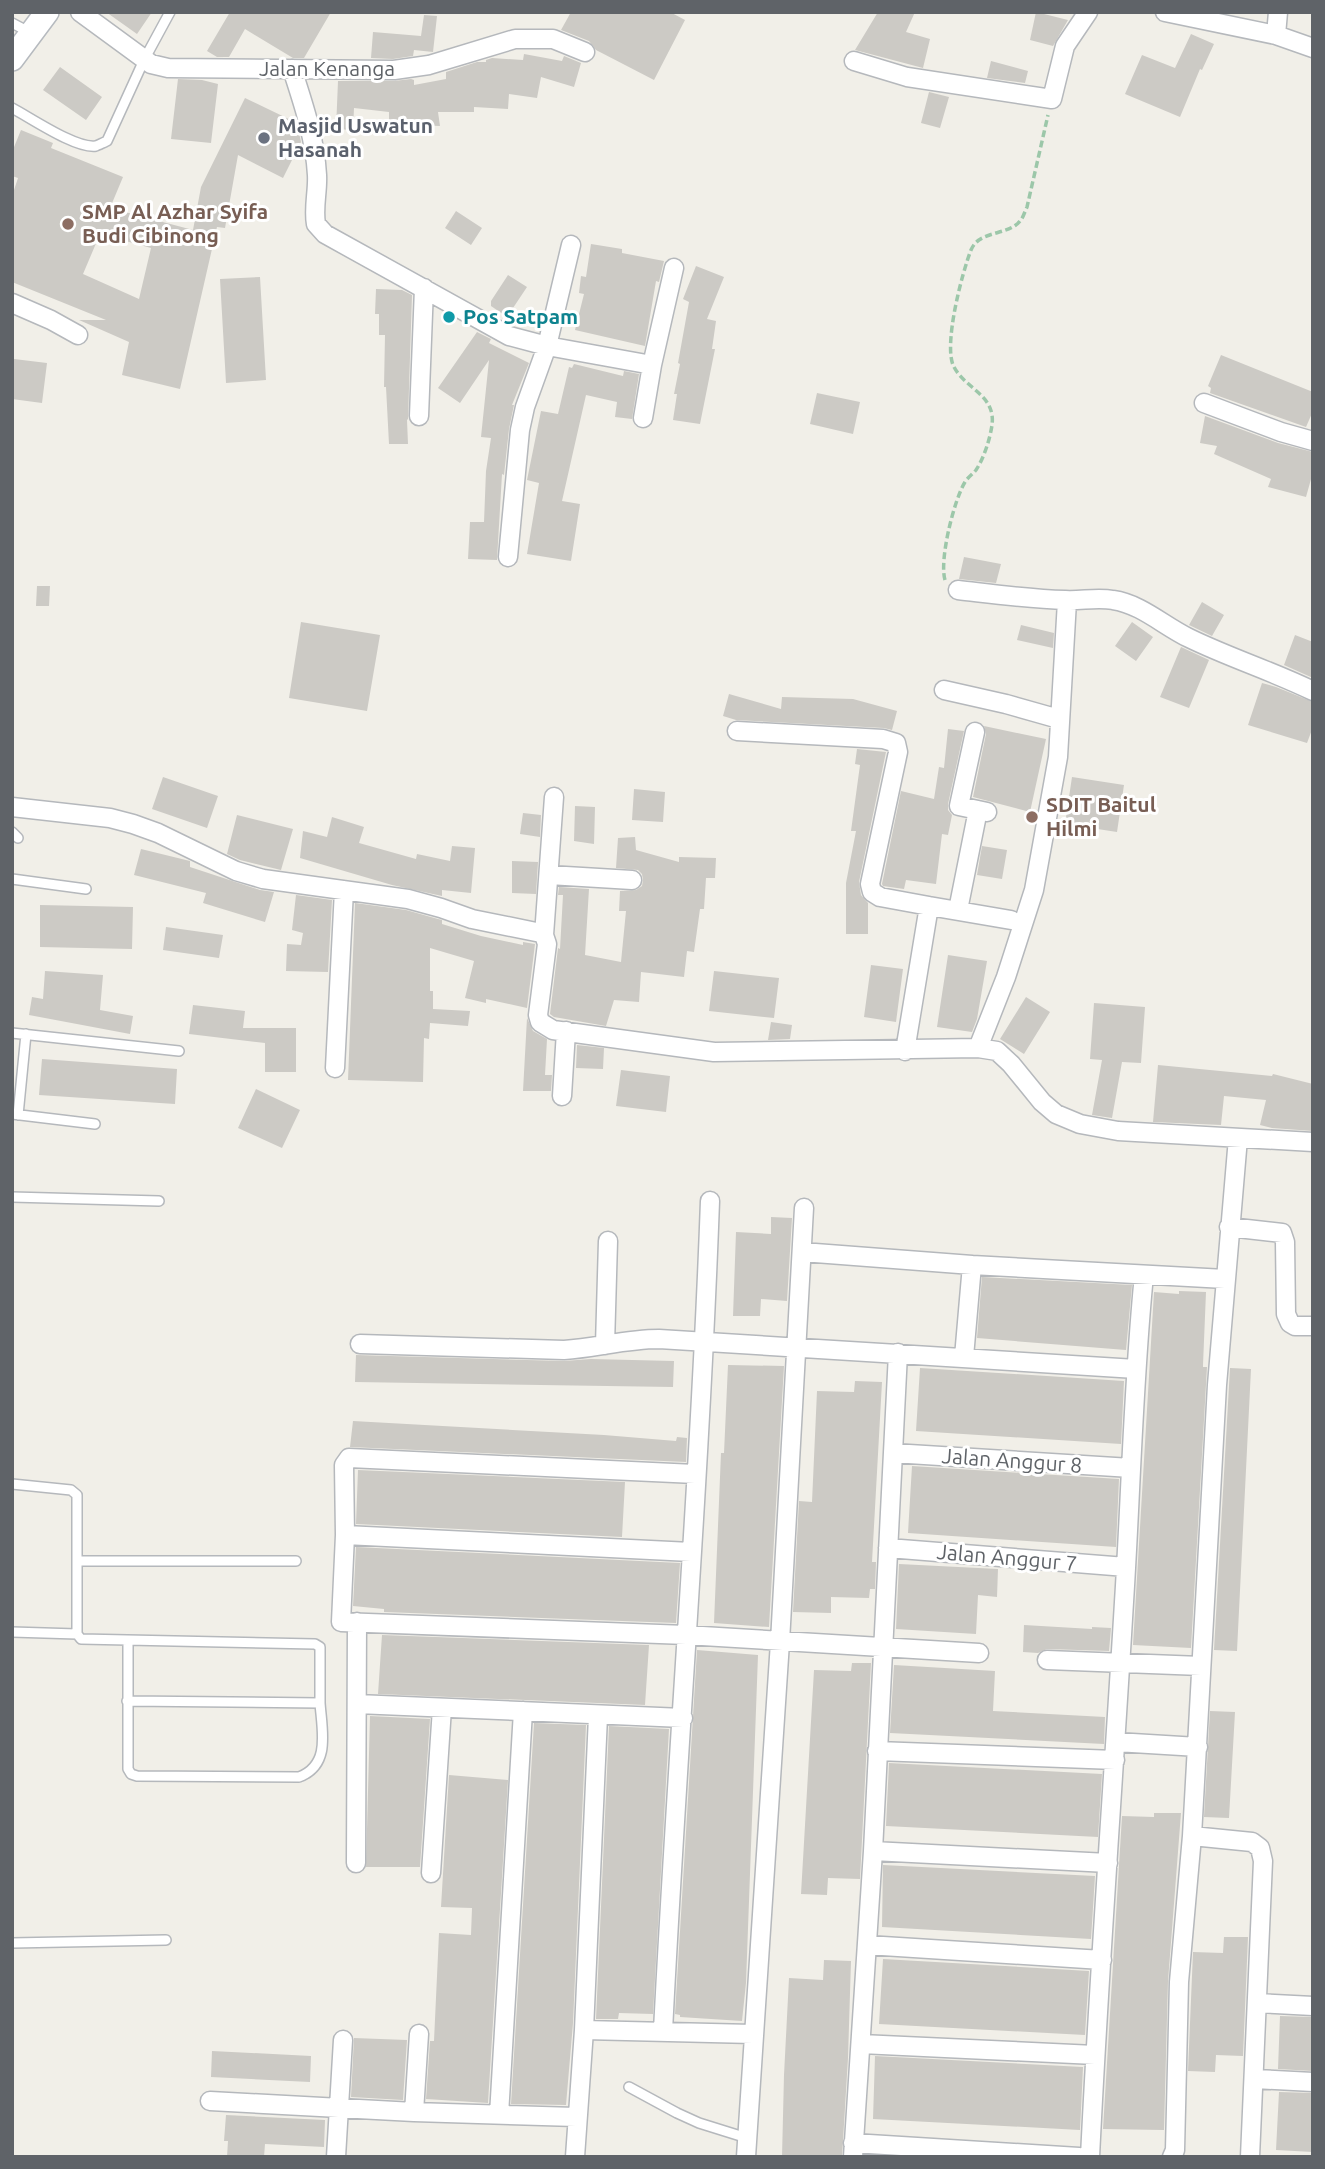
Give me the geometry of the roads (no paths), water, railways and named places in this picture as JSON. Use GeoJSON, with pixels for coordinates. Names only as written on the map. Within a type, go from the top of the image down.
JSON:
{"type":"FeatureCollection","features":[{"type":"Feature","properties":{"kind":"main road"},"geometry":{"type":"LineString","coordinates":[[12,59],[21,28],[47,12]]}},
{"type":"Feature","properties":{"kind":"street","name":"Jalan Kenanga"},"geometry":{"type":"LineString","coordinates":[[80,12],[144,60],[168,68],[394,70],[429,65],[515,39],[553,40],[585,52]]}},
{"type":"Feature","properties":{"kind":"street"},"geometry":{"type":"LineString","coordinates":[[854,61],[907,77],[1052,100],[1065,47],[1088,12]]}},
{"type":"Feature","properties":{"kind":"street"},"geometry":{"type":"LineString","coordinates":[[1165,12],[1276,35],[1313,48]]}},
{"type":"Feature","properties":{"kind":"street"},"geometry":{"type":"LineString","coordinates":[[1276,35],[1278,12]]}},
{"type":"Feature","properties":{"kind":"street"},"geometry":{"type":"LineString","coordinates":[[292,69],[309,124],[315,156],[316,224],[325,234],[503,333],[547,346],[652,365]]}},
{"type":"Feature","properties":{"kind":"street"},"geometry":{"type":"LineString","coordinates":[[509,557],[520,429],[547,346],[571,245]]}},
{"type":"Feature","properties":{"kind":"street"},"geometry":{"type":"LineString","coordinates":[[643,418],[674,268]]}},
{"type":"Feature","properties":{"kind":"street"},"geometry":{"type":"LineString","coordinates":[[419,416],[424,288]]}},
{"type":"Feature","properties":{"kind":"street"},"geometry":{"type":"LineString","coordinates":[[422,342],[447,302]]}},
{"type":"Feature","properties":{"kind":"street"},"geometry":{"type":"LineString","coordinates":[[12,303],[78,335]]}},
{"type":"Feature","properties":{"kind":"street"},"geometry":{"type":"LineString","coordinates":[[1204,402],[1280,432],[1313,441]]}},
{"type":"Feature","properties":{"kind":"street"},"geometry":{"type":"LineString","coordinates":[[958,590],[1067,601],[1089,598],[1132,605],[1173,630],[1225,656],[1283,676],[1313,691]]}},
{"type":"Feature","properties":{"kind":"street"},"geometry":{"type":"LineString","coordinates":[[978,1048],[1006,977],[1034,890],[1058,757],[1067,601]]}},
{"type":"Feature","properties":{"kind":"street"},"geometry":{"type":"LineString","coordinates":[[944,690],[1059,719]]}},
{"type":"Feature","properties":{"kind":"street"},"geometry":{"type":"LineString","coordinates":[[737,731],[883,739],[896,743],[898,752],[870,884],[872,892],[880,897],[1011,920]]}},
{"type":"Feature","properties":{"kind":"street"},"geometry":{"type":"LineString","coordinates":[[958,910],[982,811],[959,806],[975,732]]}},
{"type":"Feature","properties":{"kind":"street"},"geometry":{"type":"LineString","coordinates":[[554,797],[544,935],[547,944],[538,1015],[545,1027],[714,1052],[978,1048],[997,1051],[1042,1102],[1056,1114],[1080,1124],[1118,1130],[1313,1142]]}},
{"type":"Feature","properties":{"kind":"street"},"geometry":{"type":"LineString","coordinates":[[12,807],[110,818],[158,833],[236,871],[263,879],[408,900],[472,919],[544,935]]}},
{"type":"Feature","properties":{"kind":"street"},"geometry":{"type":"LineString","coordinates":[[550,875],[632,880]]}},
{"type":"Feature","properties":{"kind":"street"},"geometry":{"type":"LineString","coordinates":[[335,1068],[344,890]]}},
{"type":"Feature","properties":{"kind":"street"},"geometry":{"type":"LineString","coordinates":[[905,1051],[929,906]]}},
{"type":"Feature","properties":{"kind":"street"},"geometry":{"type":"LineString","coordinates":[[562,1096],[566,1031]]}},
{"type":"Feature","properties":{"kind":"street"},"geometry":{"type":"LineString","coordinates":[[1172,2157],[1175,2150],[1179,1982],[1198,1747],[1225,1279],[1238,1138]]}},
{"type":"Feature","properties":{"kind":"street"},"geometry":{"type":"LineString","coordinates":[[663,2031],[671,1870],[683,1718],[710,1201]]}},
{"type":"Feature","properties":{"kind":"street"},"geometry":{"type":"LineString","coordinates":[[746,2157],[780,1642],[804,1208]]}},
{"type":"Feature","properties":{"kind":"street"},"geometry":{"type":"LineString","coordinates":[[1229,1227],[1282,1233],[1286,1242],[1286,1314],[1295,1326],[1313,1326]]}},
{"type":"Feature","properties":{"kind":"street"},"geometry":{"type":"LineString","coordinates":[[605,1345],[608,1241]]}},
{"type":"Feature","properties":{"kind":"street"},"geometry":{"type":"LineString","coordinates":[[802,1252],[972,1265],[1225,1279]]}},
{"type":"Feature","properties":{"kind":"street"},"geometry":{"type":"LineString","coordinates":[[964,1357],[972,1265]]}},
{"type":"Feature","properties":{"kind":"street"},"geometry":{"type":"LineString","coordinates":[[1090,2157],[1136,1369],[1144,1275]]}},
{"type":"Feature","properties":{"kind":"street"},"geometry":{"type":"LineString","coordinates":[[360,1344],[564,1350],[589,1349],[641,1339],[1136,1369]]}},
{"type":"Feature","properties":{"kind":"street"},"geometry":{"type":"LineString","coordinates":[[898,1353],[873,1851],[853,2150],[1079,2157]]}},
{"type":"Feature","properties":{"kind":"street","name":"Jalan Anggur 8"},"geometry":{"type":"LineString","coordinates":[[893,1453],[1131,1468]]}},
{"type":"Feature","properties":{"kind":"street"},"geometry":{"type":"LineString","coordinates":[[695,1474],[349,1458],[344,1465],[345,1535],[341,1622],[686,1635],[979,1653]]}},
{"type":"Feature","properties":{"kind":"street"},"geometry":{"type":"LineString","coordinates":[[345,1535],[691,1552]]}},
{"type":"Feature","properties":{"kind":"street","name":"Jalan Anggur 7"},"geometry":{"type":"LineString","coordinates":[[888,1548],[1126,1567]]}},
{"type":"Feature","properties":{"kind":"street"},"geometry":{"type":"LineString","coordinates":[[356,1863],[357,1622]]}},
{"type":"Feature","properties":{"kind":"street"},"geometry":{"type":"LineString","coordinates":[[1047,1660],[1201,1666]]}},
{"type":"Feature","properties":{"kind":"street"},"geometry":{"type":"LineString","coordinates":[[357,1704],[683,1718]]}},
{"type":"Feature","properties":{"kind":"street"},"geometry":{"type":"LineString","coordinates":[[432,1873],[442,1708]]}},
{"type":"Feature","properties":{"kind":"street"},"geometry":{"type":"LineString","coordinates":[[499,2115],[523,1711]]}},
{"type":"Feature","properties":{"kind":"street"},"geometry":{"type":"LineString","coordinates":[[575,2157],[584,2030],[598,1716]]}},
{"type":"Feature","properties":{"kind":"street"},"geometry":{"type":"LineString","coordinates":[[1116,1742],[1198,1747]]}},
{"type":"Feature","properties":{"kind":"street"},"geometry":{"type":"LineString","coordinates":[[877,1751],[1115,1760]]}},
{"type":"Feature","properties":{"kind":"street"},"geometry":{"type":"LineString","coordinates":[[1192,1836],[1252,1842],[1260,1848],[1263,1861],[1251,2157]]}},
{"type":"Feature","properties":{"kind":"street"},"geometry":{"type":"LineString","coordinates":[[873,1851],[1108,1863]]}},
{"type":"Feature","properties":{"kind":"street"},"geometry":{"type":"LineString","coordinates":[[867,1945],[1102,1959]]}},
{"type":"Feature","properties":{"kind":"street"},"geometry":{"type":"LineString","coordinates":[[1258,2003],[1313,2006]]}},
{"type":"Feature","properties":{"kind":"street"},"geometry":{"type":"LineString","coordinates":[[584,2030],[753,2034]]}},
{"type":"Feature","properties":{"kind":"street"},"geometry":{"type":"LineString","coordinates":[[414,2112],[419,2034]]}},
{"type":"Feature","properties":{"kind":"street"},"geometry":{"type":"LineString","coordinates":[[336,2157],[343,2040]]}},
{"type":"Feature","properties":{"kind":"street"},"geometry":{"type":"LineString","coordinates":[[860,2043],[1095,2055]]}},
{"type":"Feature","properties":{"kind":"street"},"geometry":{"type":"LineString","coordinates":[[1255,2079],[1313,2082]]}},
{"type":"Feature","properties":{"kind":"street"},"geometry":{"type":"LineString","coordinates":[[210,2101],[576,2117]]}},
{"type":"Feature","properties":{"kind":"lane"},"geometry":{"type":"LineString","coordinates":[[12,108],[86,146],[97,146],[107,141],[144,60],[170,12]]}},
{"type":"Feature","properties":{"kind":"lane"},"geometry":{"type":"LineString","coordinates":[[12,879],[86,889]]}},
{"type":"Feature","properties":{"kind":"lane"},"geometry":{"type":"LineString","coordinates":[[12,1033],[179,1051]]}},
{"type":"Feature","properties":{"kind":"lane"},"geometry":{"type":"LineString","coordinates":[[26,1034],[15,1115],[95,1124]]}},
{"type":"Feature","properties":{"kind":"lane"},"geometry":{"type":"LineString","coordinates":[[12,1197],[159,1201]]}},
{"type":"Feature","properties":{"kind":"lane"},"geometry":{"type":"LineString","coordinates":[[12,1484],[71,1490],[77,1495],[77,1634],[81,1639],[316,1644],[320,1647],[323,1752],[318,1764],[310,1774],[299,1777],[131,1774],[128,1769],[128,1641]]}},
{"type":"Feature","properties":{"kind":"lane"},"geometry":{"type":"LineString","coordinates":[[77,1561],[296,1561]]}},
{"type":"Feature","properties":{"kind":"lane"},"geometry":{"type":"LineString","coordinates":[[12,1632],[77,1634]]}},
{"type":"Feature","properties":{"kind":"lane"},"geometry":{"type":"LineString","coordinates":[[127,1701],[320,1703]]}},
{"type":"Feature","properties":{"kind":"lane"},"geometry":{"type":"LineString","coordinates":[[12,1943],[166,1940]]}},
{"type":"Feature","properties":{"kind":"lane"},"geometry":{"type":"LineString","coordinates":[[629,2087],[699,2123],[747,2138]]}},
{"type":"Feature","properties":{"kind":"place","name":"Masjid Uswatun Hasanah"},"geometry":{"type":"Point","coordinates":[264,138]}},
{"type":"Feature","properties":{"kind":"place","name":"SMP Al Azhar Syifa Budi Cibinong"},"geometry":{"type":"Point","coordinates":[68,224]}},
{"type":"Feature","properties":{"kind":"place","name":"Pos Satpam"},"geometry":{"type":"Point","coordinates":[449,317]}},
{"type":"Feature","properties":{"kind":"place","name":"SDIT Baitul Hilmi"},"geometry":{"type":"Point","coordinates":[1032,817]}}]}
